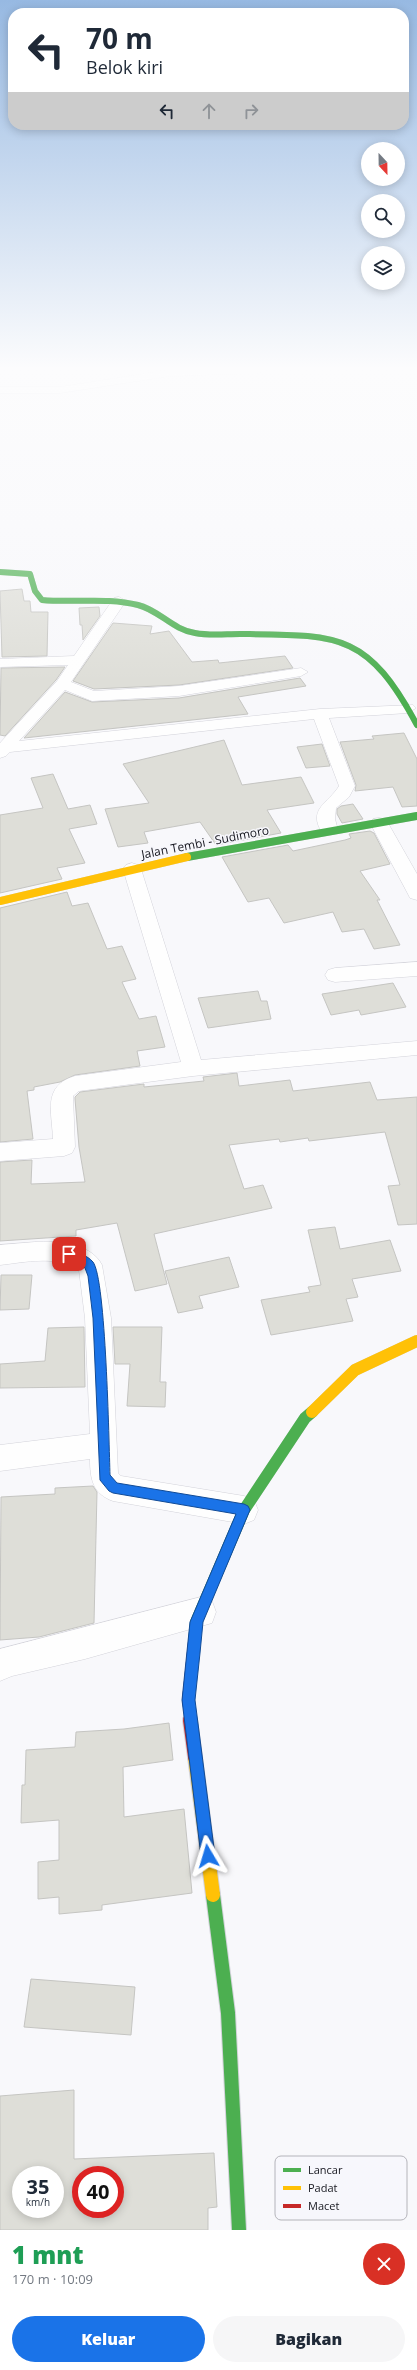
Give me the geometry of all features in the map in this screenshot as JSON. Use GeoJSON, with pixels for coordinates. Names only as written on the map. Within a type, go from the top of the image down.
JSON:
{"type":"FeatureCollection","features":[{"type":"Feature","properties":{"kind":"street"},"geometry":{"type":"LineString","coordinates":[[0,572],[30,574],[35,591],[42,600],[119,601],[152,609],[172,626],[188,632],[283,633],[349,645],[362,652],[373,663],[408,708],[417,725]]}},
{"type":"Feature","properties":{"kind":"street"},"geometry":{"type":"LineString","coordinates":[[2,749],[62,684],[119,601]]}},
{"type":"Feature","properties":{"kind":"street"},"geometry":{"type":"LineString","coordinates":[[0,663],[78,660]]}},
{"type":"Feature","properties":{"kind":"street"},"geometry":{"type":"LineString","coordinates":[[62,684],[92,696],[179,691],[301,672]]}},
{"type":"Feature","properties":{"kind":"street"},"geometry":{"type":"LineString","coordinates":[[2,749],[320,714],[408,708]]}},
{"type":"Feature","properties":{"kind":"street"},"geometry":{"type":"LineString","coordinates":[[320,714],[347,786],[342,794],[326,809],[325,816],[329,830]]}},
{"type":"Feature","properties":{"kind":"street","name":"Jalan Tembi - Sudimoro"},"geometry":{"type":"LineString","coordinates":[[0,902],[132,869],[200,854],[329,830],[417,816]]}},
{"type":"Feature","properties":{"kind":"street"},"geometry":{"type":"LineString","coordinates":[[379,822],[409,876],[417,894]]}},
{"type":"Feature","properties":{"kind":"street"},"geometry":{"type":"LineString","coordinates":[[132,869],[193,1068]]}},
{"type":"Feature","properties":{"kind":"street"},"geometry":{"type":"LineString","coordinates":[[334,975],[417,969]]}},
{"type":"Feature","properties":{"kind":"street"},"geometry":{"type":"LineString","coordinates":[[0,1152],[64,1147],[62,1094],[67,1088],[75,1084],[193,1068],[417,1048]]}},
{"type":"Feature","properties":{"kind":"street"},"geometry":{"type":"LineString","coordinates":[[0,1255],[59,1252],[79,1257],[90,1265],[98,1318],[104,1476],[113,1488],[244,1510]]}},
{"type":"Feature","properties":{"kind":"street"},"geometry":{"type":"LineString","coordinates":[[239,2230],[228,2013],[188,1700],[196,1622],[244,1510],[305,1418],[355,1370],[417,1341]]}},
{"type":"Feature","properties":{"kind":"street"},"geometry":{"type":"LineString","coordinates":[[0,1458],[104,1445]]}},
{"type":"Feature","properties":{"kind":"street"},"geometry":{"type":"LineString","coordinates":[[0,1666],[6,1662],[85,1644],[201,1612]]}},
{"type":"Feature","properties":{"kind":"building"},"geometry":{"type":"Polygon","coordinates":[[[22,589],[24,601],[30,601],[31,612],[48,612],[47,656],[2,657],[0,591],[22,589]]]}},
{"type":"Feature","properties":{"kind":"building"},"geometry":{"type":"Polygon","coordinates":[[[99,607],[100,616],[83,640],[79,608],[99,607]]]}},
{"type":"Feature","properties":{"kind":"building"},"geometry":{"type":"Polygon","coordinates":[[[113,623],[152,626],[150,634],[169,631],[192,662],[218,660],[219,663],[285,656],[293,668],[179,685],[94,689],[73,681],[113,623]]]}},
{"type":"Feature","properties":{"kind":"building"},"geometry":{"type":"Polygon","coordinates":[[[65,667],[56,680],[5,736],[0,735],[1,668],[65,667]]]}},
{"type":"Feature","properties":{"kind":"building"},"geometry":{"type":"Polygon","coordinates":[[[300,678],[306,686],[238,697],[248,714],[24,738],[65,692],[92,702],[179,698],[300,678]]]}},
{"type":"Feature","properties":{"kind":"building"},"geometry":{"type":"Polygon","coordinates":[[[404,733],[417,759],[417,806],[402,807],[393,787],[355,791],[356,785],[340,742],[374,739],[372,736],[404,733]]]}},
{"type":"Feature","properties":{"kind":"building"},"geometry":{"type":"Polygon","coordinates":[[[224,740],[242,785],[301,777],[314,803],[267,810],[281,833],[216,845],[200,822],[144,832],[148,843],[118,847],[105,809],[149,803],[123,764],[224,740]]]}},
{"type":"Feature","properties":{"kind":"building"},"geometry":{"type":"Polygon","coordinates":[[[322,744],[330,766],[306,768],[297,747],[322,744]]]}},
{"type":"Feature","properties":{"kind":"building"},"geometry":{"type":"Polygon","coordinates":[[[53,774],[68,809],[90,805],[97,824],[69,829],[85,863],[57,868],[62,879],[0,893],[0,815],[43,808],[31,778],[53,774]]]}},
{"type":"Feature","properties":{"kind":"building"},"geometry":{"type":"Polygon","coordinates":[[[353,804],[363,819],[342,823],[337,814],[337,809],[341,806],[353,804]]]}},
{"type":"Feature","properties":{"kind":"building"},"geometry":{"type":"Polygon","coordinates":[[[370,831],[374,833],[390,864],[360,871],[380,900],[377,900],[400,945],[374,949],[364,929],[342,932],[333,912],[284,923],[269,898],[248,902],[222,857],[288,845],[293,851],[345,840],[351,838],[349,834],[370,831]]]}},
{"type":"Feature","properties":{"kind":"building"},"geometry":{"type":"Polygon","coordinates":[[[67,892],[72,906],[88,903],[107,949],[122,946],[136,979],[122,982],[139,1019],[156,1016],[165,1047],[137,1051],[140,1066],[75,1075],[60,1082],[34,1087],[34,1090],[27,1091],[33,1139],[0,1142],[0,908],[67,892]]]}},
{"type":"Feature","properties":{"kind":"building"},"geometry":{"type":"Polygon","coordinates":[[[393,983],[406,1007],[361,1015],[359,1010],[331,1015],[322,994],[393,983]]]}},
{"type":"Feature","properties":{"kind":"building"},"geometry":{"type":"Polygon","coordinates":[[[258,991],[261,1001],[267,1001],[271,1019],[208,1028],[198,998],[258,991]]]}},
{"type":"Feature","properties":{"kind":"building"},"geometry":{"type":"Polygon","coordinates":[[[237,1073],[239,1086],[290,1080],[293,1091],[370,1082],[377,1100],[417,1097],[417,1224],[398,1225],[388,1186],[400,1185],[385,1132],[309,1141],[308,1138],[280,1142],[279,1139],[229,1145],[244,1189],[263,1185],[272,1208],[154,1234],[167,1284],[135,1291],[117,1223],[76,1230],[76,1236],[0,1241],[0,1162],[32,1160],[31,1184],[85,1182],[79,1147],[75,1099],[80,1092],[144,1084],[144,1087],[204,1081],[203,1077],[237,1073]]]}},
{"type":"Feature","properties":{"kind":"building"},"geometry":{"type":"Polygon","coordinates":[[[335,1227],[340,1249],[390,1240],[401,1271],[352,1279],[358,1297],[346,1299],[353,1321],[271,1335],[261,1300],[310,1292],[308,1287],[321,1285],[308,1230],[335,1227]]]}},
{"type":"Feature","properties":{"kind":"building"},"geometry":{"type":"Polygon","coordinates":[[[229,1257],[239,1287],[199,1296],[203,1308],[178,1313],[165,1271],[229,1257]]]}},
{"type":"Feature","properties":{"kind":"building"},"geometry":{"type":"Polygon","coordinates":[[[1,1275],[32,1275],[29,1309],[0,1310],[1,1275]]]}},
{"type":"Feature","properties":{"kind":"building"},"geometry":{"type":"Polygon","coordinates":[[[84,1327],[85,1387],[0,1388],[0,1364],[45,1361],[48,1328],[84,1327]]]}},
{"type":"Feature","properties":{"kind":"building"},"geometry":{"type":"Polygon","coordinates":[[[113,1327],[162,1327],[160,1382],[166,1382],[165,1407],[127,1406],[130,1364],[115,1364],[113,1327]]]}},
{"type":"Feature","properties":{"kind":"building"},"geometry":{"type":"Polygon","coordinates":[[[93,1486],[97,1492],[94,1623],[39,1637],[0,1640],[1,1497],[55,1494],[55,1488],[93,1486]]]}},
{"type":"Feature","properties":{"kind":"building"},"geometry":{"type":"Polygon","coordinates":[[[169,1723],[173,1760],[123,1767],[124,1817],[184,1809],[192,1893],[102,1905],[102,1910],[59,1914],[59,1897],[38,1899],[38,1862],[59,1860],[59,1820],[21,1823],[22,1785],[25,1785],[26,1750],[75,1747],[76,1732],[124,1729],[169,1723]]]}},
{"type":"Feature","properties":{"kind":"building"},"geometry":{"type":"Polygon","coordinates":[[[31,1979],[135,1987],[131,2035],[24,2027],[31,1979]]]}},
{"type":"Feature","properties":{"kind":"building"},"geometry":{"type":"Polygon","coordinates":[[[74,2090],[74,2159],[214,2153],[217,2207],[208,2208],[208,2230],[0,2230],[0,2096],[74,2090]]]}},
{"type":"Feature","properties":{"kind":"traffic: fast"},"geometry":{"type":"LineString","coordinates":[[0,572],[30,574],[35,591],[42,600],[115,601],[139,605],[153,611],[185,631],[192,633],[273,634],[319,637],[346,644],[358,649],[384,673],[406,704],[417,725]]}},
{"type":"Feature","properties":{"kind":"traffic: fast"},"geometry":{"type":"LineString","coordinates":[[187,857],[417,816]]}},
{"type":"Feature","properties":{"kind":"traffic: fast"},"geometry":{"type":"LineString","coordinates":[[194,1642],[196,1622],[244,1510],[305,1418],[312,1412]]}},
{"type":"Feature","properties":{"kind":"traffic: fast"},"geometry":{"type":"LineString","coordinates":[[213,1895],[228,2013],[239,2230]]}},
{"type":"Feature","properties":{"kind":"traffic: slow"},"geometry":{"type":"LineString","coordinates":[[0,901],[187,857]]}},
{"type":"Feature","properties":{"kind":"traffic: slow"},"geometry":{"type":"LineString","coordinates":[[312,1412],[355,1370],[417,1341]]}},
{"type":"Feature","properties":{"kind":"traffic: slow"},"geometry":{"type":"LineString","coordinates":[[195,1757],[213,1895]]}},
{"type":"Feature","properties":{"kind":"traffic: jam"},"geometry":{"type":"LineString","coordinates":[[194,1642],[188,1700],[195,1757]]}},
{"type":"Feature","properties":{"kind":"route"},"geometry":{"type":"LineString","coordinates":[[69,1254],[79,1257],[90,1265],[93,1276],[98,1318],[104,1476],[113,1488],[244,1510],[196,1622],[188,1700],[208,1856]]}}]}
